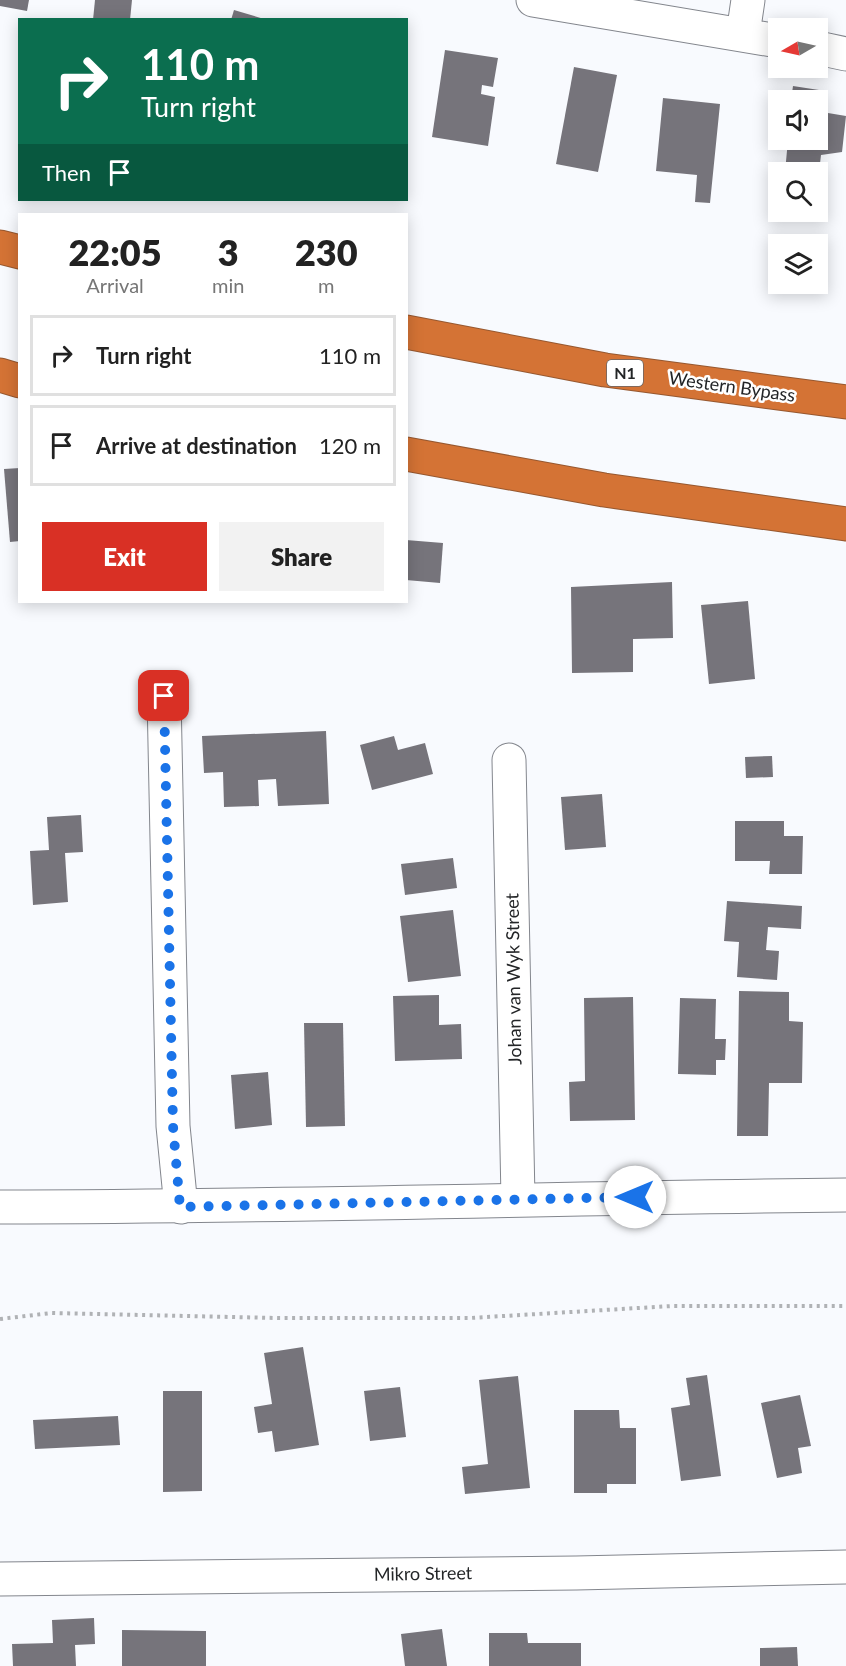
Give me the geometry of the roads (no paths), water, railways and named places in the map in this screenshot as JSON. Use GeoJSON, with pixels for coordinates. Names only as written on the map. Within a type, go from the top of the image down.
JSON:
{"type":"FeatureCollection","features":[{"type":"Feature","properties":{"kind":"highway"},"geometry":{"type":"LineString","coordinates":[[0,247],[18,252]]}},
{"type":"Feature","properties":{"kind":"highway","name":"Western Bypass"},"geometry":{"type":"LineString","coordinates":[[408,332],[605,370],[846,402]]}},
{"type":"Feature","properties":{"kind":"highway"},"geometry":{"type":"LineString","coordinates":[[0,375],[18,380]]}},
{"type":"Feature","properties":{"kind":"highway"},"geometry":{"type":"LineString","coordinates":[[408,454],[604,490],[846,524]]}},
{"type":"Feature","properties":{"kind":"street"},"geometry":{"type":"LineString","coordinates":[[533,0],[768,39]]}},
{"type":"Feature","properties":{"kind":"street"},"geometry":{"type":"LineString","coordinates":[[743,34],[748,0]]}},
{"type":"Feature","properties":{"kind":"street"},"geometry":{"type":"LineString","coordinates":[[828,50],[846,54]]}},
{"type":"Feature","properties":{"kind":"street"},"geometry":{"type":"LineString","coordinates":[[164,696],[173,1126],[180,1207]]}},
{"type":"Feature","properties":{"kind":"street","name":"Johan van Wyk Street"},"geometry":{"type":"LineString","coordinates":[[509,760],[518,1198]]}},
{"type":"Feature","properties":{"kind":"street"},"geometry":{"type":"LineString","coordinates":[[0,1207],[180,1207],[518,1198],[846,1195]]}},
{"type":"Feature","properties":{"kind":"street","name":"Mikro Street"},"geometry":{"type":"LineString","coordinates":[[0,1579],[576,1573],[846,1566]]}}]}
